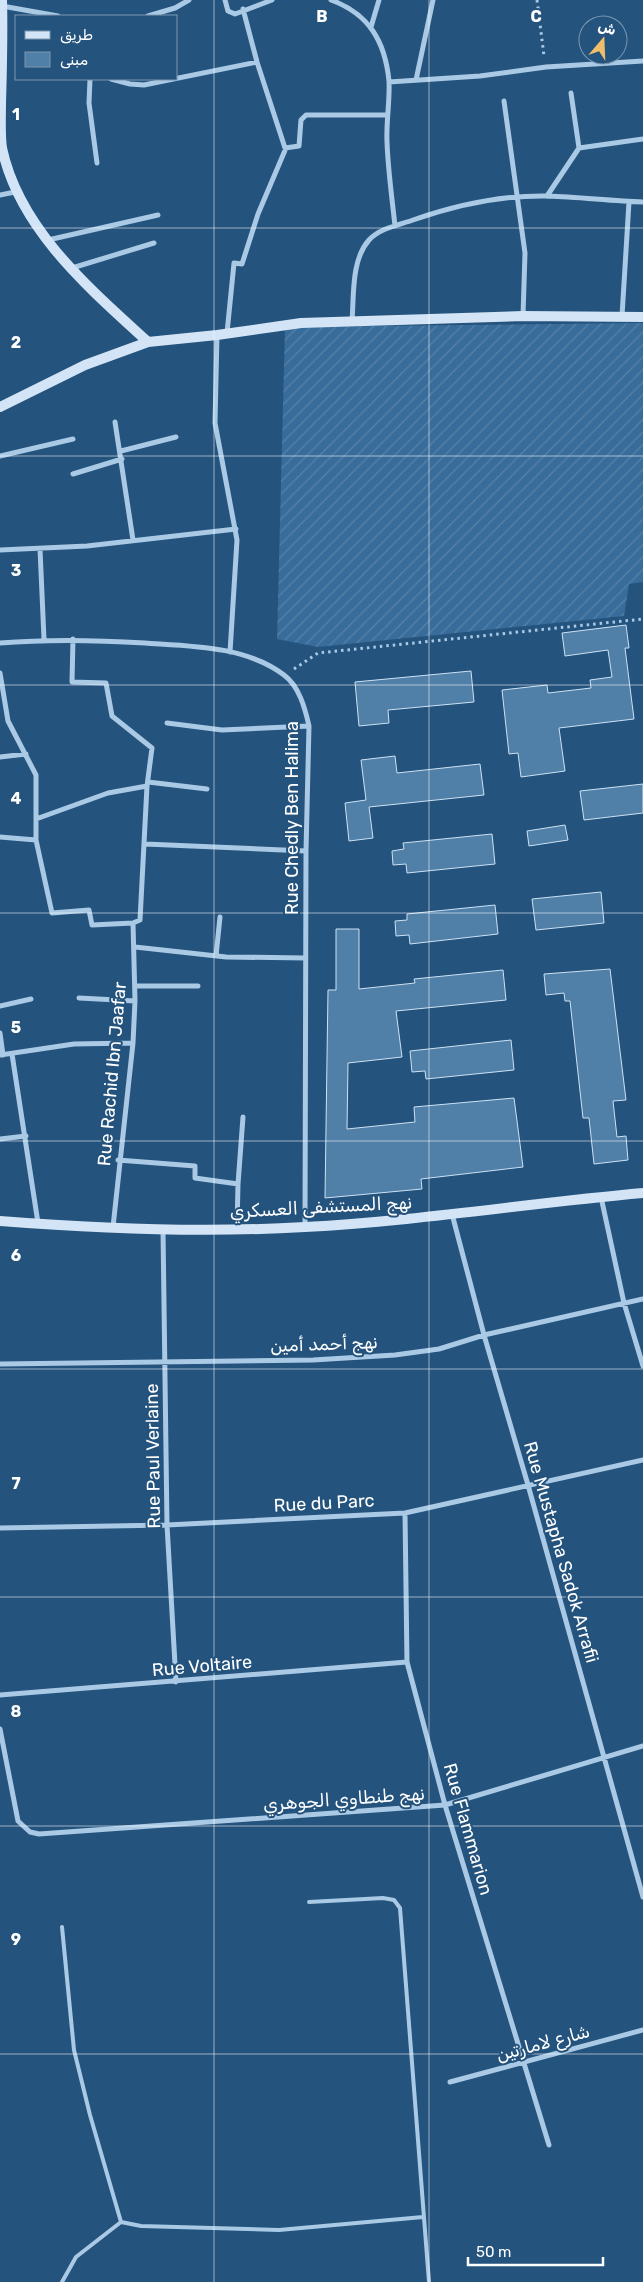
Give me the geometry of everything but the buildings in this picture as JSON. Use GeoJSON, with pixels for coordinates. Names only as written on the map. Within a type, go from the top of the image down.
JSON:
{"type":"FeatureCollection","features":[{"type":"Feature","properties":{"kind":"street"},"geometry":{"type":"LineString","coordinates":[[151,15],[175,8],[189,0]]}},
{"type":"Feature","properties":{"kind":"street"},"geometry":{"type":"LineString","coordinates":[[225,0],[228,11],[231,13],[272,0]]}},
{"type":"Feature","properties":{"kind":"street"},"geometry":{"type":"LineString","coordinates":[[331,0],[349,7],[371,26],[385,61],[389,82],[387,141],[395,226]]}},
{"type":"Feature","properties":{"kind":"street"},"geometry":{"type":"LineString","coordinates":[[371,26],[379,0]]}},
{"type":"Feature","properties":{"kind":"street"},"geometry":{"type":"LineString","coordinates":[[416,80],[433,0]]}},
{"type":"Feature","properties":{"kind":"street"},"geometry":{"type":"LineString","coordinates":[[54,15],[2,3],[2,147],[15,192],[48,240],[71,268],[148,342]]}},
{"type":"Feature","properties":{"kind":"street"},"geometry":{"type":"LineString","coordinates":[[230,652],[237,553],[236,529],[215,423],[222,334],[234,263],[242,264],[258,214],[286,148],[257,62],[243,10]]}},
{"type":"Feature","properties":{"kind":"street"},"geometry":{"type":"LineString","coordinates":[[389,82],[480,76],[546,67],[643,61]]}},
{"type":"Feature","properties":{"kind":"street"},"geometry":{"type":"LineString","coordinates":[[178,78],[257,62]]}},
{"type":"Feature","properties":{"kind":"street"},"geometry":{"type":"LineString","coordinates":[[90,80],[89,104],[97,163]]}},
{"type":"Feature","properties":{"kind":"street"},"geometry":{"type":"LineString","coordinates":[[115,80],[144,85],[169,80]]}},
{"type":"Feature","properties":{"kind":"street"},"geometry":{"type":"LineString","coordinates":[[546,196],[579,148],[571,93]]}},
{"type":"Feature","properties":{"kind":"street"},"geometry":{"type":"LineString","coordinates":[[504,101],[525,253],[523,316]]}},
{"type":"Feature","properties":{"kind":"street"},"geometry":{"type":"LineString","coordinates":[[286,148],[299,146],[301,120],[306,116],[387,116]]}},
{"type":"Feature","properties":{"kind":"street"},"geometry":{"type":"LineString","coordinates":[[579,148],[643,140]]}},
{"type":"Feature","properties":{"kind":"street"},"geometry":{"type":"LineString","coordinates":[[0,195],[15,192]]}},
{"type":"Feature","properties":{"kind":"street"},"geometry":{"type":"LineString","coordinates":[[352,321],[356,270],[362,251],[369,240],[379,232],[472,203],[546,196],[643,202]]}},
{"type":"Feature","properties":{"kind":"street"},"geometry":{"type":"LineString","coordinates":[[622,316],[629,202]]}},
{"type":"Feature","properties":{"kind":"street"},"geometry":{"type":"LineString","coordinates":[[48,240],[158,215]]}},
{"type":"Feature","properties":{"kind":"street"},"geometry":{"type":"LineString","coordinates":[[71,268],[154,243]]}},
{"type":"Feature","properties":{"kind":"street"},"geometry":{"type":"LineString","coordinates":[[0,407],[85,365],[148,342],[301,323],[523,316],[643,317]]}},
{"type":"Feature","properties":{"kind":"street"},"geometry":{"type":"LineString","coordinates":[[116,422],[133,540]]}},
{"type":"Feature","properties":{"kind":"street"},"geometry":{"type":"LineString","coordinates":[[121,451],[176,437]]}},
{"type":"Feature","properties":{"kind":"street"},"geometry":{"type":"LineString","coordinates":[[0,456],[73,439]]}},
{"type":"Feature","properties":{"kind":"street"},"geometry":{"type":"LineString","coordinates":[[73,474],[122,459]]}},
{"type":"Feature","properties":{"kind":"street"},"geometry":{"type":"LineString","coordinates":[[0,550],[87,546],[236,529]]}},
{"type":"Feature","properties":{"kind":"street"},"geometry":{"type":"LineString","coordinates":[[40,549],[44,639]]}},
{"type":"Feature","properties":{"kind":"street"},"geometry":{"type":"LineString","coordinates":[[73,638],[72,682],[106,683],[112,716],[152,748],[145,844],[306,851]]}},
{"type":"Feature","properties":{"kind":"street","name":"Rue Chedly Ben Halima"},"geometry":{"type":"LineString","coordinates":[[0,643],[73,638],[193,646],[230,652],[261,662],[285,676],[297,691],[305,708],[308,726],[305,1227]]}},
{"type":"Feature","properties":{"kind":"street"},"geometry":{"type":"LineString","coordinates":[[0,673],[2,698],[8,721],[36,775],[36,840],[52,913],[89,910],[92,926],[134,923]]}},
{"type":"Feature","properties":{"kind":"street"},"geometry":{"type":"LineString","coordinates":[[167,723],[222,730],[308,726]]}},
{"type":"Feature","properties":{"kind":"street"},"geometry":{"type":"LineString","coordinates":[[0,757],[26,754]]}},
{"type":"Feature","properties":{"kind":"street"},"geometry":{"type":"LineString","coordinates":[[36,819],[108,793],[148,784],[207,789]]}},
{"type":"Feature","properties":{"kind":"street"},"geometry":{"type":"LineString","coordinates":[[0,837],[36,840]]}},
{"type":"Feature","properties":{"kind":"street","name":"Rue Rachid Ibn Jaafar"},"geometry":{"type":"LineString","coordinates":[[113,1227],[118,1160],[133,1043],[135,1001],[134,923],[140,920],[145,844]]}},
{"type":"Feature","properties":{"kind":"street"},"geometry":{"type":"LineString","coordinates":[[216,956],[220,917]]}},
{"type":"Feature","properties":{"kind":"street"},"geometry":{"type":"LineString","coordinates":[[134,947],[216,956],[306,958]]}},
{"type":"Feature","properties":{"kind":"street"},"geometry":{"type":"LineString","coordinates":[[135,986],[198,986]]}},
{"type":"Feature","properties":{"kind":"street"},"geometry":{"type":"LineString","coordinates":[[79,998],[135,1001]]}},
{"type":"Feature","properties":{"kind":"street"},"geometry":{"type":"LineString","coordinates":[[0,1006],[31,999]]}},
{"type":"Feature","properties":{"kind":"street"},"geometry":{"type":"LineString","coordinates":[[0,1033],[2,1055],[74,1044],[133,1043]]}},
{"type":"Feature","properties":{"kind":"street"},"geometry":{"type":"LineString","coordinates":[[12,1054],[38,1224]]}},
{"type":"Feature","properties":{"kind":"street"},"geometry":{"type":"LineString","coordinates":[[237,1228],[243,1117]]}},
{"type":"Feature","properties":{"kind":"street"},"geometry":{"type":"LineString","coordinates":[[0,1139],[26,1136]]}},
{"type":"Feature","properties":{"kind":"street"},"geometry":{"type":"LineString","coordinates":[[118,1160],[195,1166],[194,1178],[238,1184]]}},
{"type":"Feature","properties":{"kind":"street","name":"نهج المستشفى العسكري"},"geometry":{"type":"LineString","coordinates":[[0,1221],[163,1230],[305,1227],[452,1214],[643,1193]]}},
{"type":"Feature","properties":{"kind":"street"},"geometry":{"type":"LineString","coordinates":[[601,1197],[624,1303],[643,1366]]}},
{"type":"Feature","properties":{"kind":"street","name":"Rue Mustapha Sadok Arrafii"},"geometry":{"type":"LineString","coordinates":[[452,1214],[484,1335],[528,1485],[643,1897]]}},
{"type":"Feature","properties":{"kind":"street","name":"Rue Paul Verlaine"},"geometry":{"type":"LineString","coordinates":[[163,1230],[167,1524],[176,1682]]}},
{"type":"Feature","properties":{"kind":"street","name":"نهج أحمد أمين"},"geometry":{"type":"LineString","coordinates":[[0,1364],[313,1360],[395,1355],[439,1349],[484,1335],[643,1299]]}},
{"type":"Feature","properties":{"kind":"street","name":"Rue du Parc"},"geometry":{"type":"LineString","coordinates":[[0,1528],[167,1524],[405,1513],[643,1460]]}},
{"type":"Feature","properties":{"kind":"street","name":"Rue Flammarion"},"geometry":{"type":"LineString","coordinates":[[405,1513],[407,1662],[446,1805],[549,2145]]}},
{"type":"Feature","properties":{"kind":"street","name":"Rue Voltaire"},"geometry":{"type":"LineString","coordinates":[[0,1695],[407,1662]]}},
{"type":"Feature","properties":{"kind":"street","name":"نهج طنطاوي الجوهري"},"geometry":{"type":"LineString","coordinates":[[0,1729],[18,1821],[30,1832],[39,1834],[446,1805],[643,1746]]}},
{"type":"Feature","properties":{"kind":"street","name":"شارع لامارتين"},"geometry":{"type":"LineString","coordinates":[[450,2082],[643,2030]]}},
{"type":"Feature","properties":{"kind":"lane"},"geometry":{"type":"LineString","coordinates":[[309,1902],[383,1898],[394,1900],[400,1908],[429,2282]]}},
{"type":"Feature","properties":{"kind":"lane"},"geometry":{"type":"LineString","coordinates":[[62,1927],[74,2050],[90,2115],[121,2222]]}},
{"type":"Feature","properties":{"kind":"lane"},"geometry":{"type":"LineString","coordinates":[[62,2282],[76,2257],[121,2222],[141,2226],[278,2230],[423,2217]]}},
{"type":"Feature","properties":{"kind":"path"},"geometry":{"type":"LineString","coordinates":[[537,0],[546,67]]}},
{"type":"Feature","properties":{"kind":"path"},"geometry":{"type":"LineString","coordinates":[[285,676],[318,653],[643,619]]}},
{"type":"Feature","properties":{"kind":"shaded area"},"geometry":{"type":"Polygon","coordinates":[[[643,323],[643,582],[629,584],[624,616],[318,647],[277,639],[285,327],[643,323]]]}}]}
